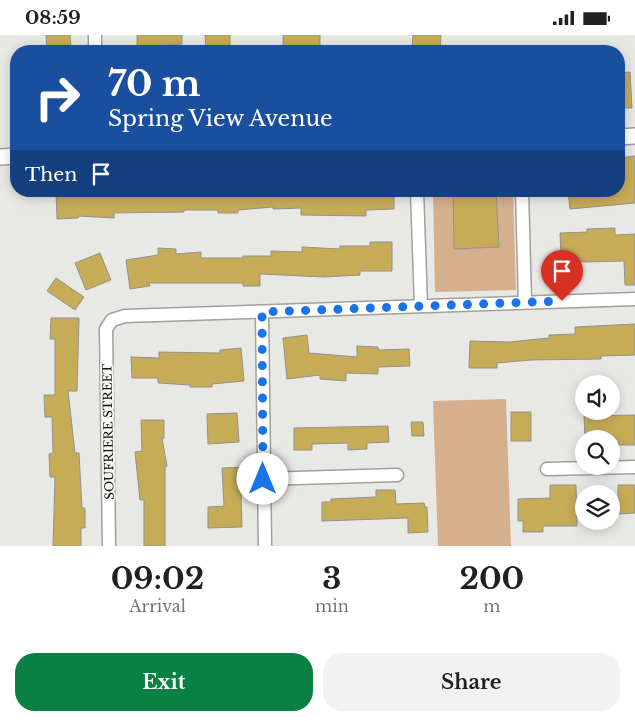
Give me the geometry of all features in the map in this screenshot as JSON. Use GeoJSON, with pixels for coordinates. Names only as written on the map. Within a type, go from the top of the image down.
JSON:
{"type":"FeatureCollection","features":[{"type":"Feature","properties":{"kind":"street"},"geometry":{"type":"LineString","coordinates":[[417,197],[421,306]]}},
{"type":"Feature","properties":{"kind":"street"},"geometry":{"type":"LineString","coordinates":[[522,197],[525,301]]}},
{"type":"Feature","properties":{"kind":"street"},"geometry":{"type":"LineString","coordinates":[[265,546],[262,312],[525,301],[635,299]]}},
{"type":"Feature","properties":{"kind":"street","name":"SOUFRIERE STREET"},"geometry":{"type":"LineString","coordinates":[[109,546],[106,329],[112,319],[125,316],[262,312]]}},
{"type":"Feature","properties":{"kind":"street"},"geometry":{"type":"LineString","coordinates":[[547,469],[635,467]]}},
{"type":"Feature","properties":{"kind":"street"},"geometry":{"type":"LineString","coordinates":[[263,479],[397,475]]}},
{"type":"Feature","properties":{"kind":"shaded area"},"geometry":{"type":"Polygon","coordinates":[[[433,197],[458,197],[483,228],[453,230],[455,249],[499,247],[496,197],[513,197],[516,290],[435,292],[433,197]]]}},
{"type":"Feature","properties":{"kind":"shaded area"},"geometry":{"type":"Polygon","coordinates":[[[506,399],[511,546],[438,546],[433,401],[506,399]]]}},
{"type":"Feature","properties":{"kind":"building"},"geometry":{"type":"Polygon","coordinates":[[[46,35],[70,35],[71,45],[47,45],[46,35]]]}},
{"type":"Feature","properties":{"kind":"building"},"geometry":{"type":"Polygon","coordinates":[[[137,35],[182,35],[182,44],[137,45],[137,35]]]}},
{"type":"Feature","properties":{"kind":"building"},"geometry":{"type":"Polygon","coordinates":[[[205,35],[230,35],[230,45],[206,45],[205,35]]]}},
{"type":"Feature","properties":{"kind":"building"},"geometry":{"type":"Polygon","coordinates":[[[283,35],[320,35],[320,45],[283,45],[283,35]]]}},
{"type":"Feature","properties":{"kind":"building"},"geometry":{"type":"Polygon","coordinates":[[[413,35],[441,35],[440,45],[412,45],[413,35]]]}},
{"type":"Feature","properties":{"kind":"building"},"geometry":{"type":"Polygon","coordinates":[[[625,72],[630,72],[632,108],[625,108],[625,72]]]}},
{"type":"Feature","properties":{"kind":"building"},"geometry":{"type":"Polygon","coordinates":[[[635,156],[635,203],[570,209],[569,197],[625,197],[625,157],[635,156]]]}},
{"type":"Feature","properties":{"kind":"building"},"geometry":{"type":"Polygon","coordinates":[[[56,197],[394,197],[394,209],[366,210],[366,216],[301,215],[301,208],[273,209],[273,207],[238,210],[238,213],[218,213],[218,210],[184,210],[184,212],[114,213],[114,218],[78,216],[78,218],[57,219],[56,197]]]}},
{"type":"Feature","properties":{"kind":"building"},"geometry":{"type":"Polygon","coordinates":[[[453,197],[496,197],[499,247],[454,249],[453,197]]]}},
{"type":"Feature","properties":{"kind":"building"},"geometry":{"type":"Polygon","coordinates":[[[615,228],[615,235],[635,234],[635,285],[625,285],[624,261],[585,262],[561,258],[560,233],[587,232],[587,229],[615,228]]]}},
{"type":"Feature","properties":{"kind":"building"},"geometry":{"type":"Polygon","coordinates":[[[370,242],[392,242],[392,271],[360,271],[360,275],[324,277],[260,274],[260,286],[243,286],[243,283],[149,283],[150,286],[130,289],[126,260],[158,255],[158,248],[176,249],[176,254],[201,252],[201,258],[243,258],[243,256],[271,256],[271,251],[302,252],[302,247],[340,249],[340,246],[370,246],[370,242]]]}},
{"type":"Feature","properties":{"kind":"building"},"geometry":{"type":"Polygon","coordinates":[[[100,253],[111,280],[86,290],[75,263],[100,253]]]}},
{"type":"Feature","properties":{"kind":"building"},"geometry":{"type":"Polygon","coordinates":[[[56,278],[84,297],[75,310],[47,291],[56,278]]]}},
{"type":"Feature","properties":{"kind":"building"},"geometry":{"type":"Polygon","coordinates":[[[51,318],[79,318],[77,391],[68,391],[75,453],[79,453],[82,508],[85,508],[85,528],[81,528],[81,546],[53,546],[55,477],[50,477],[49,454],[53,453],[52,417],[45,417],[44,395],[55,395],[55,339],[50,339],[51,318]]]}},
{"type":"Feature","properties":{"kind":"building"},"geometry":{"type":"Polygon","coordinates":[[[635,324],[635,355],[601,356],[601,359],[531,360],[497,363],[497,368],[469,368],[470,341],[509,342],[549,338],[549,335],[575,334],[575,327],[635,324]]]}},
{"type":"Feature","properties":{"kind":"building"},"geometry":{"type":"Polygon","coordinates":[[[307,335],[309,353],[357,357],[357,346],[378,347],[378,350],[409,349],[410,366],[378,367],[378,374],[346,373],[346,381],[320,379],[320,375],[287,379],[283,338],[307,335]]]}},
{"type":"Feature","properties":{"kind":"building"},"geometry":{"type":"Polygon","coordinates":[[[241,348],[244,381],[212,384],[212,387],[190,387],[190,385],[158,383],[158,378],[132,378],[131,357],[159,358],[159,352],[220,353],[220,350],[241,348]]]}},
{"type":"Feature","properties":{"kind":"building"},"geometry":{"type":"Polygon","coordinates":[[[511,412],[531,412],[531,441],[511,441],[511,412]]]}},
{"type":"Feature","properties":{"kind":"building"},"geometry":{"type":"Polygon","coordinates":[[[237,413],[239,442],[208,444],[207,414],[237,413]]]}},
{"type":"Feature","properties":{"kind":"building"},"geometry":{"type":"Polygon","coordinates":[[[620,415],[635,415],[635,445],[620,445],[620,430],[585,430],[584,420],[620,420],[620,415]]]}},
{"type":"Feature","properties":{"kind":"building"},"geometry":{"type":"Polygon","coordinates":[[[141,420],[164,420],[164,438],[162,438],[167,466],[165,467],[165,546],[144,546],[144,500],[140,500],[135,452],[142,451],[141,420]]]}},
{"type":"Feature","properties":{"kind":"building"},"geometry":{"type":"Polygon","coordinates":[[[411,422],[423,422],[424,436],[412,436],[411,422]]]}},
{"type":"Feature","properties":{"kind":"building"},"geometry":{"type":"Polygon","coordinates":[[[388,426],[389,442],[367,443],[367,449],[348,450],[348,443],[312,444],[312,450],[294,450],[294,428],[388,426]]]}},
{"type":"Feature","properties":{"kind":"building"},"geometry":{"type":"Polygon","coordinates":[[[248,467],[249,493],[241,493],[242,527],[208,528],[208,507],[224,506],[222,468],[248,467]]]}},
{"type":"Feature","properties":{"kind":"building"},"geometry":{"type":"Polygon","coordinates":[[[550,485],[575,485],[575,526],[543,526],[543,532],[523,532],[523,521],[518,521],[518,499],[550,498],[550,485]]]}},
{"type":"Feature","properties":{"kind":"building"},"geometry":{"type":"Polygon","coordinates":[[[620,485],[635,485],[635,513],[620,514],[620,485]]]}},
{"type":"Feature","properties":{"kind":"building"},"geometry":{"type":"Polygon","coordinates":[[[376,490],[395,490],[396,504],[424,503],[425,507],[427,507],[428,532],[408,533],[408,518],[322,521],[322,502],[331,502],[331,499],[376,497],[376,490]]]}},
{"type":"Feature","properties":{"kind":"route"},"geometry":{"type":"LineString","coordinates":[[263,479],[262,312],[562,301]]}}]}
